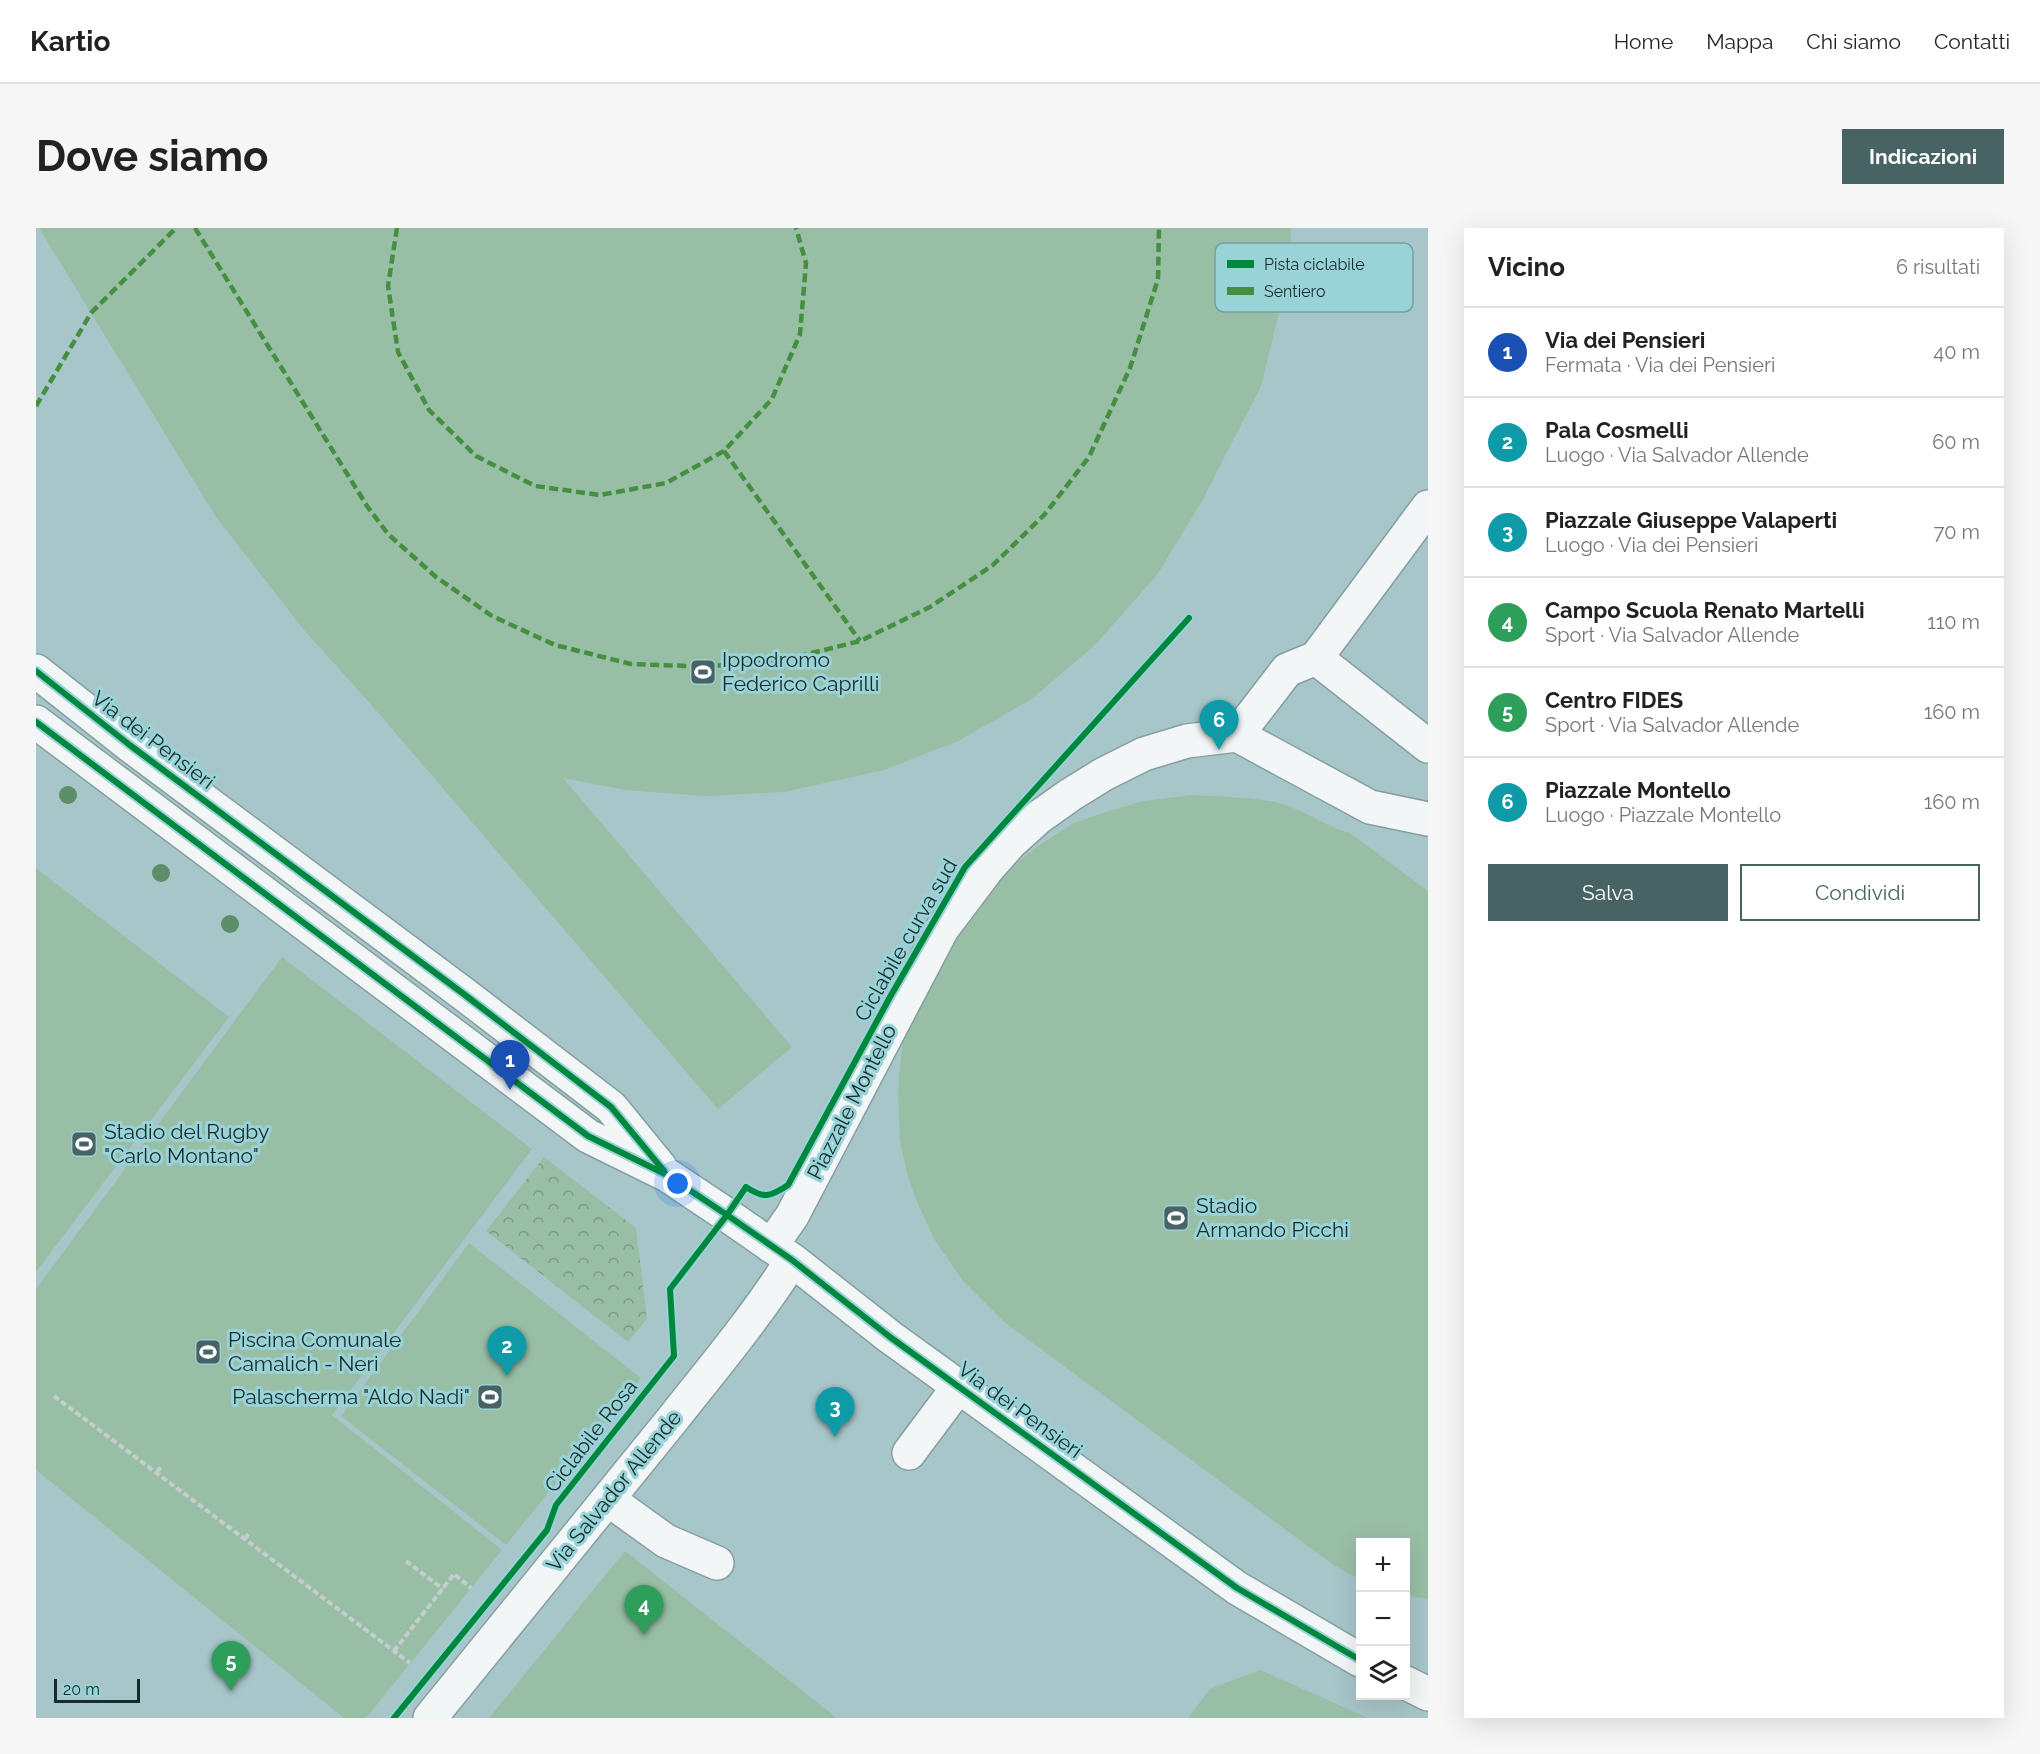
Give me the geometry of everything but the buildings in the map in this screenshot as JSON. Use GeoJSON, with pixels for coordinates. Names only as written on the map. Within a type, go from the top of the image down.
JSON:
{"type":"FeatureCollection","features":[{"type":"Feature","properties":{"kind":"street"},"geometry":{"type":"LineString","coordinates":[[1428,507],[1316,658],[1287,670],[1237,735],[1371,807],[1428,819]]}},
{"type":"Feature","properties":{"kind":"street"},"geometry":{"type":"LineString","coordinates":[[1316,658],[1428,746]]}},
{"type":"Feature","properties":{"kind":"street","name":"Via dei Pensieri"},"geometry":{"type":"LineString","coordinates":[[36,671],[611,1107],[667,1175]]}},
{"type":"Feature","properties":{"kind":"street","name":"Via dei Pensieri"},"geometry":{"type":"LineString","coordinates":[[36,722],[579,1130],[667,1175],[782,1253],[891,1337],[1237,1588],[1356,1658]]}},
{"type":"Feature","properties":{"kind":"street","name":"Piazzale Montello"},"geometry":{"type":"LineString","coordinates":[[782,1253],[792,1216],[942,929],[988,868],[1010,843],[1039,817],[1104,774],[1144,754],[1187,741],[1237,735]]}},
{"type":"Feature","properties":{"kind":"street","name":"Via Salvador Allende"},"geometry":{"type":"LineString","coordinates":[[430,1718],[609,1500],[773,1290],[782,1253]]}},
{"type":"Feature","properties":{"kind":"street"},"geometry":{"type":"LineString","coordinates":[[909,1453],[959,1386]]}},
{"type":"Feature","properties":{"kind":"street"},"geometry":{"type":"LineString","coordinates":[[609,1500],[666,1541],[717,1563]]}},
{"type":"Feature","properties":{"kind":"street"},"geometry":{"type":"LineString","coordinates":[[1410,1685],[1428,1694]]}},
{"type":"Feature","properties":{"kind":"path"},"geometry":{"type":"LineString","coordinates":[[54,1396],[410,1663]]}},
{"type":"Feature","properties":{"kind":"path"},"geometry":{"type":"LineString","coordinates":[[157,1472],[162,1465]]}},
{"type":"Feature","properties":{"kind":"path"},"geometry":{"type":"LineString","coordinates":[[245,1539],[250,1531]]}},
{"type":"Feature","properties":{"kind":"path"},"geometry":{"type":"LineString","coordinates":[[406,1561],[443,1589]]}},
{"type":"Feature","properties":{"kind":"path"},"geometry":{"type":"LineString","coordinates":[[394,1651],[454,1574],[471,1588]]}},
{"type":"Feature","properties":{"kind":"green space","name":"Ippodromo Federico Caprilli"},"geometry":{"type":"Polygon","coordinates":[[[39,228],[1291,228],[1291,243],[1215,243],[1215,312],[1279,312],[1261,386],[1202,501],[1157,575],[1095,645],[1032,699],[958,741],[884,770],[784,792],[705,796],[625,790],[563,778],[792,1047],[718,1109],[368,701],[304,630],[216,517],[39,228]]]}},
{"type":"Feature","properties":{"kind":"green space","name":"Stadio Armando Picchi"},"geometry":{"type":"Polygon","coordinates":[[[1192,795],[1253,799],[1286,805],[1350,833],[1428,891],[1428,1599],[1410,1596],[1410,1538],[1356,1538],[1356,1577],[1335,1566],[1004,1322],[963,1281],[934,1239],[915,1197],[900,1141],[898,1089],[902,1047],[915,1004],[931,966],[1000,875],[1074,823],[1144,801],[1192,795]]]}},
{"type":"Feature","properties":{"kind":"green space","name":"Stadio del Rugby \"Carlo Montano\""},"geometry":{"type":"Polygon","coordinates":[[[36,868],[229,1017],[36,1272],[36,868]]]}},
{"type":"Feature","properties":{"kind":"green space","name":"Piscina Comunale Camalich - Neri"},"geometry":{"type":"Polygon","coordinates":[[[282,957],[532,1149],[332,1415],[502,1550],[366,1718],[344,1718],[36,1470],[36,1289],[282,957]]]}},
{"type":"Feature","properties":{"kind":"green space"},"geometry":{"type":"Polygon","coordinates":[[[544,1157],[636,1228],[647,1319],[628,1342],[486,1231],[544,1157]]]}},
{"type":"Feature","properties":{"kind":"green space","name":"Palascherma \"Aldo Nadi\""},"geometry":{"type":"Polygon","coordinates":[[[469,1243],[641,1378],[506,1545],[341,1416],[469,1243]]]}},
{"type":"Feature","properties":{"kind":"green space"},"geometry":{"type":"Polygon","coordinates":[[[625,1551],[837,1718],[489,1718],[625,1551]]]}},
{"type":"Feature","properties":{"kind":"green space"},"geometry":{"type":"Polygon","coordinates":[[[1260,1670],[1368,1718],[1188,1718],[1210,1689],[1260,1670]]]}},
{"type":"Feature","properties":{"kind":"marked path"},"geometry":{"type":"LineString","coordinates":[[36,406],[91,313],[176,228]]}},
{"type":"Feature","properties":{"kind":"marked path"},"geometry":{"type":"LineString","coordinates":[[195,228],[367,506],[388,534],[436,577],[492,616],[555,645],[631,664],[689,666],[745,665],[800,656],[860,641],[930,607],[993,565],[1045,514],[1089,457],[1130,368],[1158,279],[1159,228]]}},
{"type":"Feature","properties":{"kind":"marked path"},"geometry":{"type":"LineString","coordinates":[[397,228],[388,286],[398,352],[429,410],[476,456],[535,486],[600,495],[666,483],[724,451],[772,399],[800,334],[806,263],[796,228]]}},
{"type":"Feature","properties":{"kind":"marked path"},"geometry":{"type":"LineString","coordinates":[[724,451],[860,641]]}},
{"type":"Feature","properties":{"kind":"cycle path","name":"Ciclabile curva sud"},"geometry":{"type":"LineString","coordinates":[[394,1718],[547,1530],[556,1505],[674,1356],[670,1289],[746,1187],[767,1195],[788,1185],[890,997],[965,867],[1189,618]]}},
{"type":"Feature","properties":{"kind":"cycle path"},"geometry":{"type":"LineString","coordinates":[[36,671],[131,746],[611,1107],[664,1171]]}},
{"type":"Feature","properties":{"kind":"cycle path"},"geometry":{"type":"LineString","coordinates":[[36,722],[588,1136],[667,1175],[727,1215],[792,1260],[890,1337],[1237,1588],[1356,1658]]}},
{"type":"Feature","properties":{"kind":"place","name":"Ippodromo Federico Caprilli"},"geometry":{"type":"Point","coordinates":[703,672]}},
{"type":"Feature","properties":{"kind":"place","name":"Piazzale Montello"},"geometry":{"type":"Point","coordinates":[1219,750]}},
{"type":"Feature","properties":{"kind":"place","name":"Via dei Pensieri"},"geometry":{"type":"Point","coordinates":[510,1090]}},
{"type":"Feature","properties":{"kind":"place","name":"Stadio del Rugby \"Carlo Montano\""},"geometry":{"type":"Point","coordinates":[84,1144]}},
{"type":"Feature","properties":{"kind":"place","name":"Stadio Armando Picchi"},"geometry":{"type":"Point","coordinates":[1176,1218]}},
{"type":"Feature","properties":{"kind":"place","name":"Piscina Comunale Camalich - Neri"},"geometry":{"type":"Point","coordinates":[208,1352]}},
{"type":"Feature","properties":{"kind":"place","name":"Pala Cosmelli"},"geometry":{"type":"Point","coordinates":[507,1376]}},
{"type":"Feature","properties":{"kind":"place","name":"Palascherma \"Aldo Nadi\""},"geometry":{"type":"Point","coordinates":[490,1397]}},
{"type":"Feature","properties":{"kind":"place","name":"Piazzale Giuseppe Valaperti"},"geometry":{"type":"Point","coordinates":[835,1437]}},
{"type":"Feature","properties":{"kind":"place","name":"Campo Scuola Renato Martelli"},"geometry":{"type":"Point","coordinates":[644,1635]}},
{"type":"Feature","properties":{"kind":"place","name":"Centro FIDES"},"geometry":{"type":"Point","coordinates":[231,1691]}}]}
